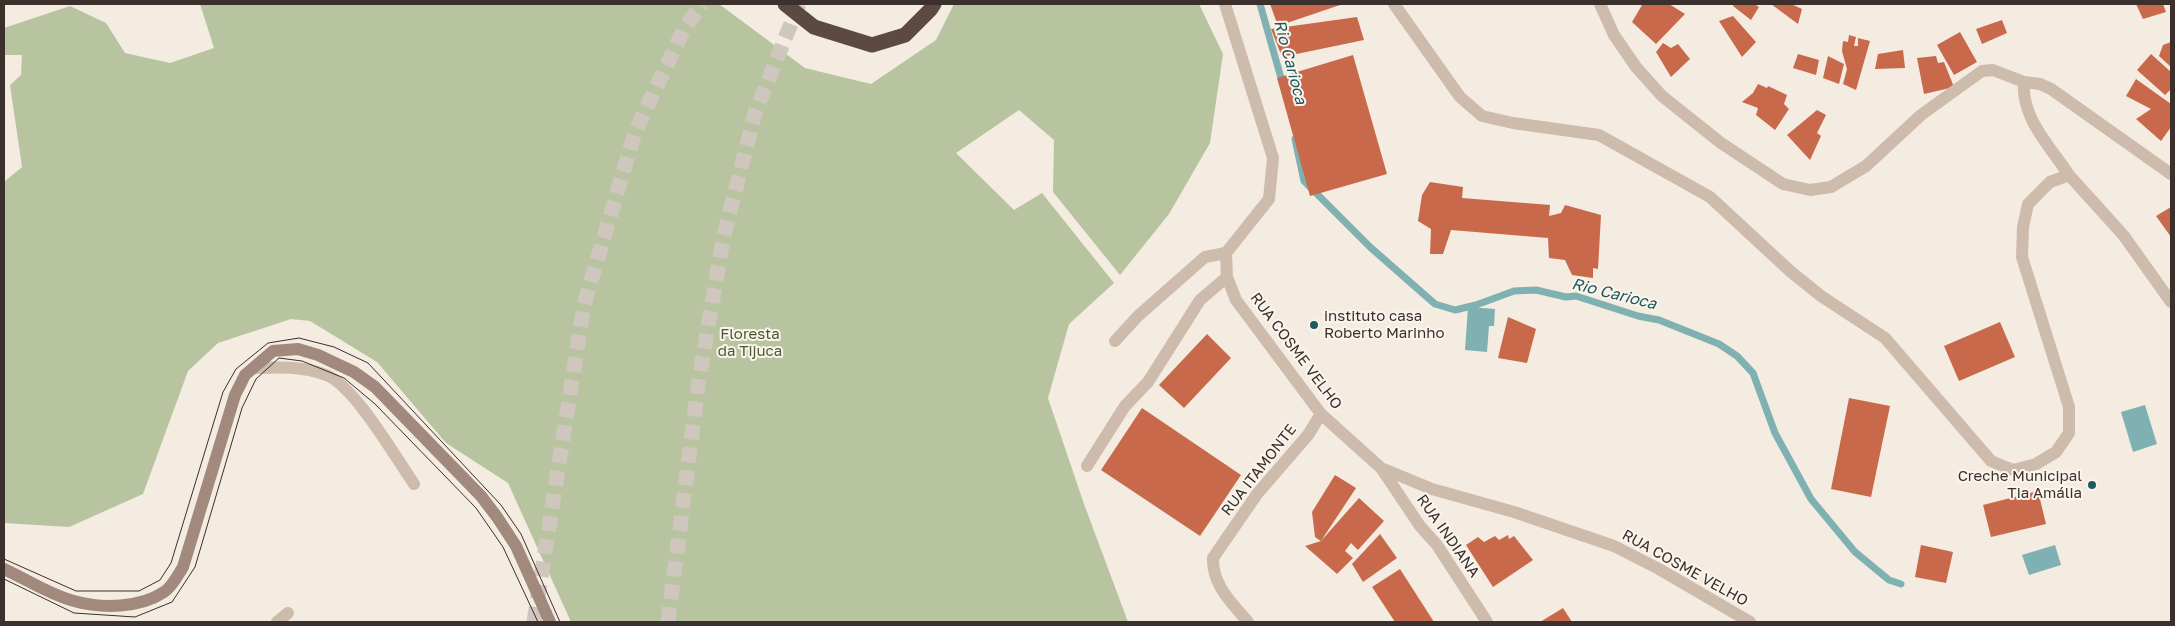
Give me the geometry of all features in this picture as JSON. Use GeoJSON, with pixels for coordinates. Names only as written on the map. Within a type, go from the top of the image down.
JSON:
{"type":"FeatureCollection","features":[{"type":"Feature","properties":{"kind":"highway"},"geometry":{"type":"LineString","coordinates":[[785,4],[814,27],[872,45],[905,35],[934,4]]}},
{"type":"Feature","properties":{"kind":"street"},"geometry":{"type":"LineString","coordinates":[[1115,341],[1138,316],[1206,257],[1226,253],[1269,199],[1273,158],[1225,4]]}},
{"type":"Feature","properties":{"kind":"street"},"geometry":{"type":"LineString","coordinates":[[1394,4],[1460,97],[1482,116],[1513,123],[1599,135],[1710,197],[1790,271],[1821,296],[1885,338],[1991,461],[2013,470],[2036,464],[2056,452],[2070,433],[2069,408],[2022,257],[2023,228],[2028,204],[2050,182],[2069,175]]}},
{"type":"Feature","properties":{"kind":"street"},"geometry":{"type":"LineString","coordinates":[[1600,4],[1614,35],[1636,67],[1662,96],[1721,143],[1783,184],[1810,190],[1831,187],[1866,166],[1921,115],[1982,71],[1993,70],[2024,82],[2040,84],[2051,89],[2171,174]]}},
{"type":"Feature","properties":{"kind":"street"},"geometry":{"type":"LineString","coordinates":[[2024,82],[2024,103],[2029,116],[2069,175],[2124,236],[2171,302]]}},
{"type":"Feature","properties":{"kind":"street","name":"RUA COSME VELHO"},"geometry":{"type":"LineString","coordinates":[[1226,253],[1227,277],[1236,300],[1321,414],[1381,468],[1432,489],[1514,512],[1614,546],[1659,569],[1750,622]]}},
{"type":"Feature","properties":{"kind":"street"},"geometry":{"type":"LineString","coordinates":[[1087,466],[1125,406],[1148,382],[1200,300],[1227,277]]}},
{"type":"Feature","properties":{"kind":"street"},"geometry":{"type":"LineString","coordinates":[[4,569],[72,601],[89,604],[131,605],[146,601],[166,591],[183,567],[235,395],[246,375],[273,351],[298,350],[318,355],[354,372],[375,387],[481,496],[516,546],[550,622]]}},
{"type":"Feature","properties":{"kind":"street"},"geometry":{"type":"LineString","coordinates":[[254,368],[290,366],[327,375],[343,384],[366,412],[414,484]]}},
{"type":"Feature","properties":{"kind":"street","name":"RUA ITAMONTE"},"geometry":{"type":"LineString","coordinates":[[1248,622],[1217,583],[1213,570],[1214,558],[1257,494],[1308,435],[1321,414]]}},
{"type":"Feature","properties":{"kind":"street","name":"RUA INDIANA"},"geometry":{"type":"LineString","coordinates":[[1381,468],[1420,526],[1437,545],[1487,622]]}},
{"type":"Feature","properties":{"kind":"street"},"geometry":{"type":"LineString","coordinates":[[277,622],[288,613]]}},
{"type":"Feature","properties":{"kind":"green space","name":"Floresta da Tijuca"},"geometry":{"type":"Polygon","coordinates":[[[200,4],[719,4],[805,68],[871,84],[936,40],[954,4],[1199,4],[1223,54],[1210,143],[1169,214],[1120,275],[1053,192],[1054,140],[1019,110],[956,153],[1014,210],[1042,193],[1114,283],[1069,324],[1048,398],[1084,504],[1128,622],[571,622],[508,483],[446,443],[377,362],[310,321],[291,319],[218,343],[188,371],[143,494],[69,527],[4,523],[4,182],[22,167],[10,85],[21,75],[22,55],[5,55],[4,28],[70,6],[106,23],[125,53],[170,63],[214,48],[200,4]]]}},
{"type":"Feature","properties":{"kind":"water"},"geometry":{"type":"Polygon","coordinates":[[[1468,307],[1495,309],[1494,326],[1489,326],[1487,352],[1465,350],[1468,307]]]}},
{"type":"Feature","properties":{"kind":"water"},"geometry":{"type":"Polygon","coordinates":[[[2145,405],[2157,444],[2133,452],[2121,412],[2145,405]]]}},
{"type":"Feature","properties":{"kind":"water"},"geometry":{"type":"Polygon","coordinates":[[[2055,545],[2061,565],[2029,575],[2022,555],[2055,545]]]}},
{"type":"Feature","properties":{"kind":"building"},"geometry":{"type":"Polygon","coordinates":[[[1270,4],[1343,4],[1278,26],[1270,4]]]}},
{"type":"Feature","properties":{"kind":"building"},"geometry":{"type":"Polygon","coordinates":[[[1669,4],[1685,14],[1656,44],[1632,22],[1642,5],[1669,4]]]}},
{"type":"Feature","properties":{"kind":"building"},"geometry":{"type":"Polygon","coordinates":[[[1734,4],[1754,4],[1759,7],[1751,20],[1733,6],[1734,4]]]}},
{"type":"Feature","properties":{"kind":"building"},"geometry":{"type":"Polygon","coordinates":[[[1771,4],[1791,4],[1802,9],[1798,24],[1771,4]]]}},
{"type":"Feature","properties":{"kind":"building"},"geometry":{"type":"Polygon","coordinates":[[[2136,4],[2163,4],[2166,12],[2143,19],[2136,4]]]}},
{"type":"Feature","properties":{"kind":"building"},"geometry":{"type":"Polygon","coordinates":[[[1733,16],[1756,42],[1742,57],[1719,21],[1733,16]]]}},
{"type":"Feature","properties":{"kind":"building"},"geometry":{"type":"Polygon","coordinates":[[[1357,17],[1364,40],[1282,57],[1271,29],[1357,17]]]}},
{"type":"Feature","properties":{"kind":"building"},"geometry":{"type":"Polygon","coordinates":[[[2002,20],[2007,33],[1982,44],[1976,29],[2002,20]]]}},
{"type":"Feature","properties":{"kind":"building"},"geometry":{"type":"Polygon","coordinates":[[[1960,32],[1977,62],[1954,75],[1937,45],[1960,32]]]}},
{"type":"Feature","properties":{"kind":"building"},"geometry":{"type":"Polygon","coordinates":[[[1849,35],[1856,37],[1854,46],[1858,46],[1858,38],[1870,41],[1856,90],[1843,84],[1847,69],[1842,51],[1843,41],[1848,42],[1849,35]]]}},
{"type":"Feature","properties":{"kind":"building"},"geometry":{"type":"Polygon","coordinates":[[[2171,42],[2171,67],[2159,56],[2163,45],[2171,42]]]}},
{"type":"Feature","properties":{"kind":"building"},"geometry":{"type":"Polygon","coordinates":[[[1663,43],[1671,48],[1678,44],[1690,59],[1671,77],[1656,52],[1663,43]]]}},
{"type":"Feature","properties":{"kind":"building"},"geometry":{"type":"Polygon","coordinates":[[[1903,50],[1905,68],[1875,69],[1878,54],[1903,50]]]}},
{"type":"Feature","properties":{"kind":"building"},"geometry":{"type":"Polygon","coordinates":[[[1798,54],[1819,60],[1816,75],[1793,68],[1798,54]]]}},
{"type":"Feature","properties":{"kind":"building"},"geometry":{"type":"Polygon","coordinates":[[[2151,54],[2171,72],[2171,89],[2165,95],[2137,70],[2151,54]]]}},
{"type":"Feature","properties":{"kind":"building"},"geometry":{"type":"Polygon","coordinates":[[[1353,55],[1387,174],[1310,196],[1277,78],[1353,55]]]}},
{"type":"Feature","properties":{"kind":"building"},"geometry":{"type":"Polygon","coordinates":[[[1828,56],[1844,64],[1839,84],[1823,78],[1828,56]]]}},
{"type":"Feature","properties":{"kind":"building"},"geometry":{"type":"Polygon","coordinates":[[[1936,56],[1938,63],[1944,62],[1954,87],[1924,94],[1917,58],[1936,56]]]}},
{"type":"Feature","properties":{"kind":"building"},"geometry":{"type":"Polygon","coordinates":[[[2136,79],[2171,104],[2171,127],[2161,141],[2136,119],[2151,109],[2126,96],[2136,79]]]}},
{"type":"Feature","properties":{"kind":"building"},"geometry":{"type":"Polygon","coordinates":[[[1758,84],[1767,88],[1768,86],[1787,95],[1784,104],[1789,109],[1775,130],[1756,115],[1758,108],[1742,102],[1753,93],[1758,84]]]}},
{"type":"Feature","properties":{"kind":"building"},"geometry":{"type":"Polygon","coordinates":[[[1817,110],[1826,115],[1817,133],[1821,136],[1810,160],[1787,135],[1817,110]]]}},
{"type":"Feature","properties":{"kind":"building"},"geometry":{"type":"Polygon","coordinates":[[[1430,182],[1463,187],[1462,198],[1550,205],[1549,216],[1561,213],[1565,205],[1601,215],[1598,269],[1593,268],[1593,278],[1572,275],[1565,260],[1549,258],[1548,238],[1451,230],[1443,254],[1430,254],[1431,229],[1418,221],[1422,195],[1430,182]]]}},
{"type":"Feature","properties":{"kind":"building"},"geometry":{"type":"Polygon","coordinates":[[[2171,207],[2171,237],[2156,216],[2171,207]]]}},
{"type":"Feature","properties":{"kind":"building"},"geometry":{"type":"Polygon","coordinates":[[[1508,317],[1536,329],[1527,363],[1498,358],[1508,317]]]}},
{"type":"Feature","properties":{"kind":"building"},"geometry":{"type":"Polygon","coordinates":[[[2000,322],[2015,357],[1959,381],[1944,346],[2000,322]]]}},
{"type":"Feature","properties":{"kind":"building"},"geometry":{"type":"Polygon","coordinates":[[[1207,334],[1231,358],[1184,408],[1159,385],[1207,334]]]}},
{"type":"Feature","properties":{"kind":"building"},"geometry":{"type":"Polygon","coordinates":[[[1849,398],[1890,406],[1871,497],[1831,489],[1849,398]]]}},
{"type":"Feature","properties":{"kind":"building"},"geometry":{"type":"Polygon","coordinates":[[[1142,408],[1241,475],[1200,536],[1101,470],[1142,408]]]}},
{"type":"Feature","properties":{"kind":"building"},"geometry":{"type":"Polygon","coordinates":[[[1335,475],[1356,488],[1321,541],[1315,537],[1312,512],[1335,475]]]}},
{"type":"Feature","properties":{"kind":"building"},"geometry":{"type":"Polygon","coordinates":[[[2038,491],[2046,524],[1991,537],[1983,505],[2038,491]]]}},
{"type":"Feature","properties":{"kind":"building"},"geometry":{"type":"Polygon","coordinates":[[[1359,498],[1384,521],[1358,550],[1351,543],[1345,551],[1353,558],[1337,574],[1305,546],[1321,541],[1359,498]]]}},
{"type":"Feature","properties":{"kind":"building"},"geometry":{"type":"Polygon","coordinates":[[[1380,534],[1397,558],[1363,582],[1352,564],[1380,534]]]}},
{"type":"Feature","properties":{"kind":"building"},"geometry":{"type":"Polygon","coordinates":[[[1508,535],[1509,539],[1514,536],[1533,560],[1493,587],[1466,545],[1478,537],[1484,542],[1495,536],[1499,540],[1508,535]]]}},
{"type":"Feature","properties":{"kind":"building"},"geometry":{"type":"Polygon","coordinates":[[[1921,545],[1953,552],[1946,583],[1915,577],[1921,545]]]}},
{"type":"Feature","properties":{"kind":"building"},"geometry":{"type":"Polygon","coordinates":[[[1400,569],[1434,622],[1395,622],[1372,587],[1400,569]]]}},
{"type":"Feature","properties":{"kind":"building"},"geometry":{"type":"Polygon","coordinates":[[[1563,608],[1572,622],[1540,622],[1563,608]]]}},
{"type":"Feature","properties":{"kind":"waterway","name":"Rio Carioca"},"geometry":{"type":"LineString","coordinates":[[1260,4],[1283,85]]}},
{"type":"Feature","properties":{"kind":"waterway","name":"Rio Carioca"},"geometry":{"type":"LineString","coordinates":[[1295,139],[1304,181],[1370,247],[1435,304],[1455,310],[1476,305],[1514,291],[1536,290],[1566,297],[1576,296],[1638,316],[1659,320],[1719,344],[1737,356],[1753,373],[1775,433],[1811,499],[1855,552],[1889,580],[1901,584]]}},
{"type":"Feature","properties":{"kind":"tunnel"},"geometry":{"type":"LineString","coordinates":[[534,622],[584,305],[635,132],[684,29],[702,4]]}},
{"type":"Feature","properties":{"kind":"tunnel"},"geometry":{"type":"LineString","coordinates":[[668,622],[698,386],[723,239],[755,113],[799,4]]}},
{"type":"Feature","properties":{"kind":"tram line"},"geometry":{"type":"LineString","coordinates":[[4,559],[76,591],[139,591],[160,580],[171,563],[223,392],[236,369],[268,343],[299,338],[334,347],[368,363],[501,505],[521,534],[560,622]]}},
{"type":"Feature","properties":{"kind":"tram line"},"geometry":{"type":"LineString","coordinates":[[4,579],[74,613],[135,617],[172,602],[195,567],[242,408],[256,379],[279,358],[302,361],[344,378],[375,404],[476,508],[503,547],[538,622]]}},
{"type":"Feature","properties":{"kind":"place","name":"instituto casa Roberto Marinho"},"geometry":{"type":"Point","coordinates":[1314,325]}},
{"type":"Feature","properties":{"kind":"place","name":"Creche Municipal Tia Amália"},"geometry":{"type":"Point","coordinates":[2092,485]}}]}
